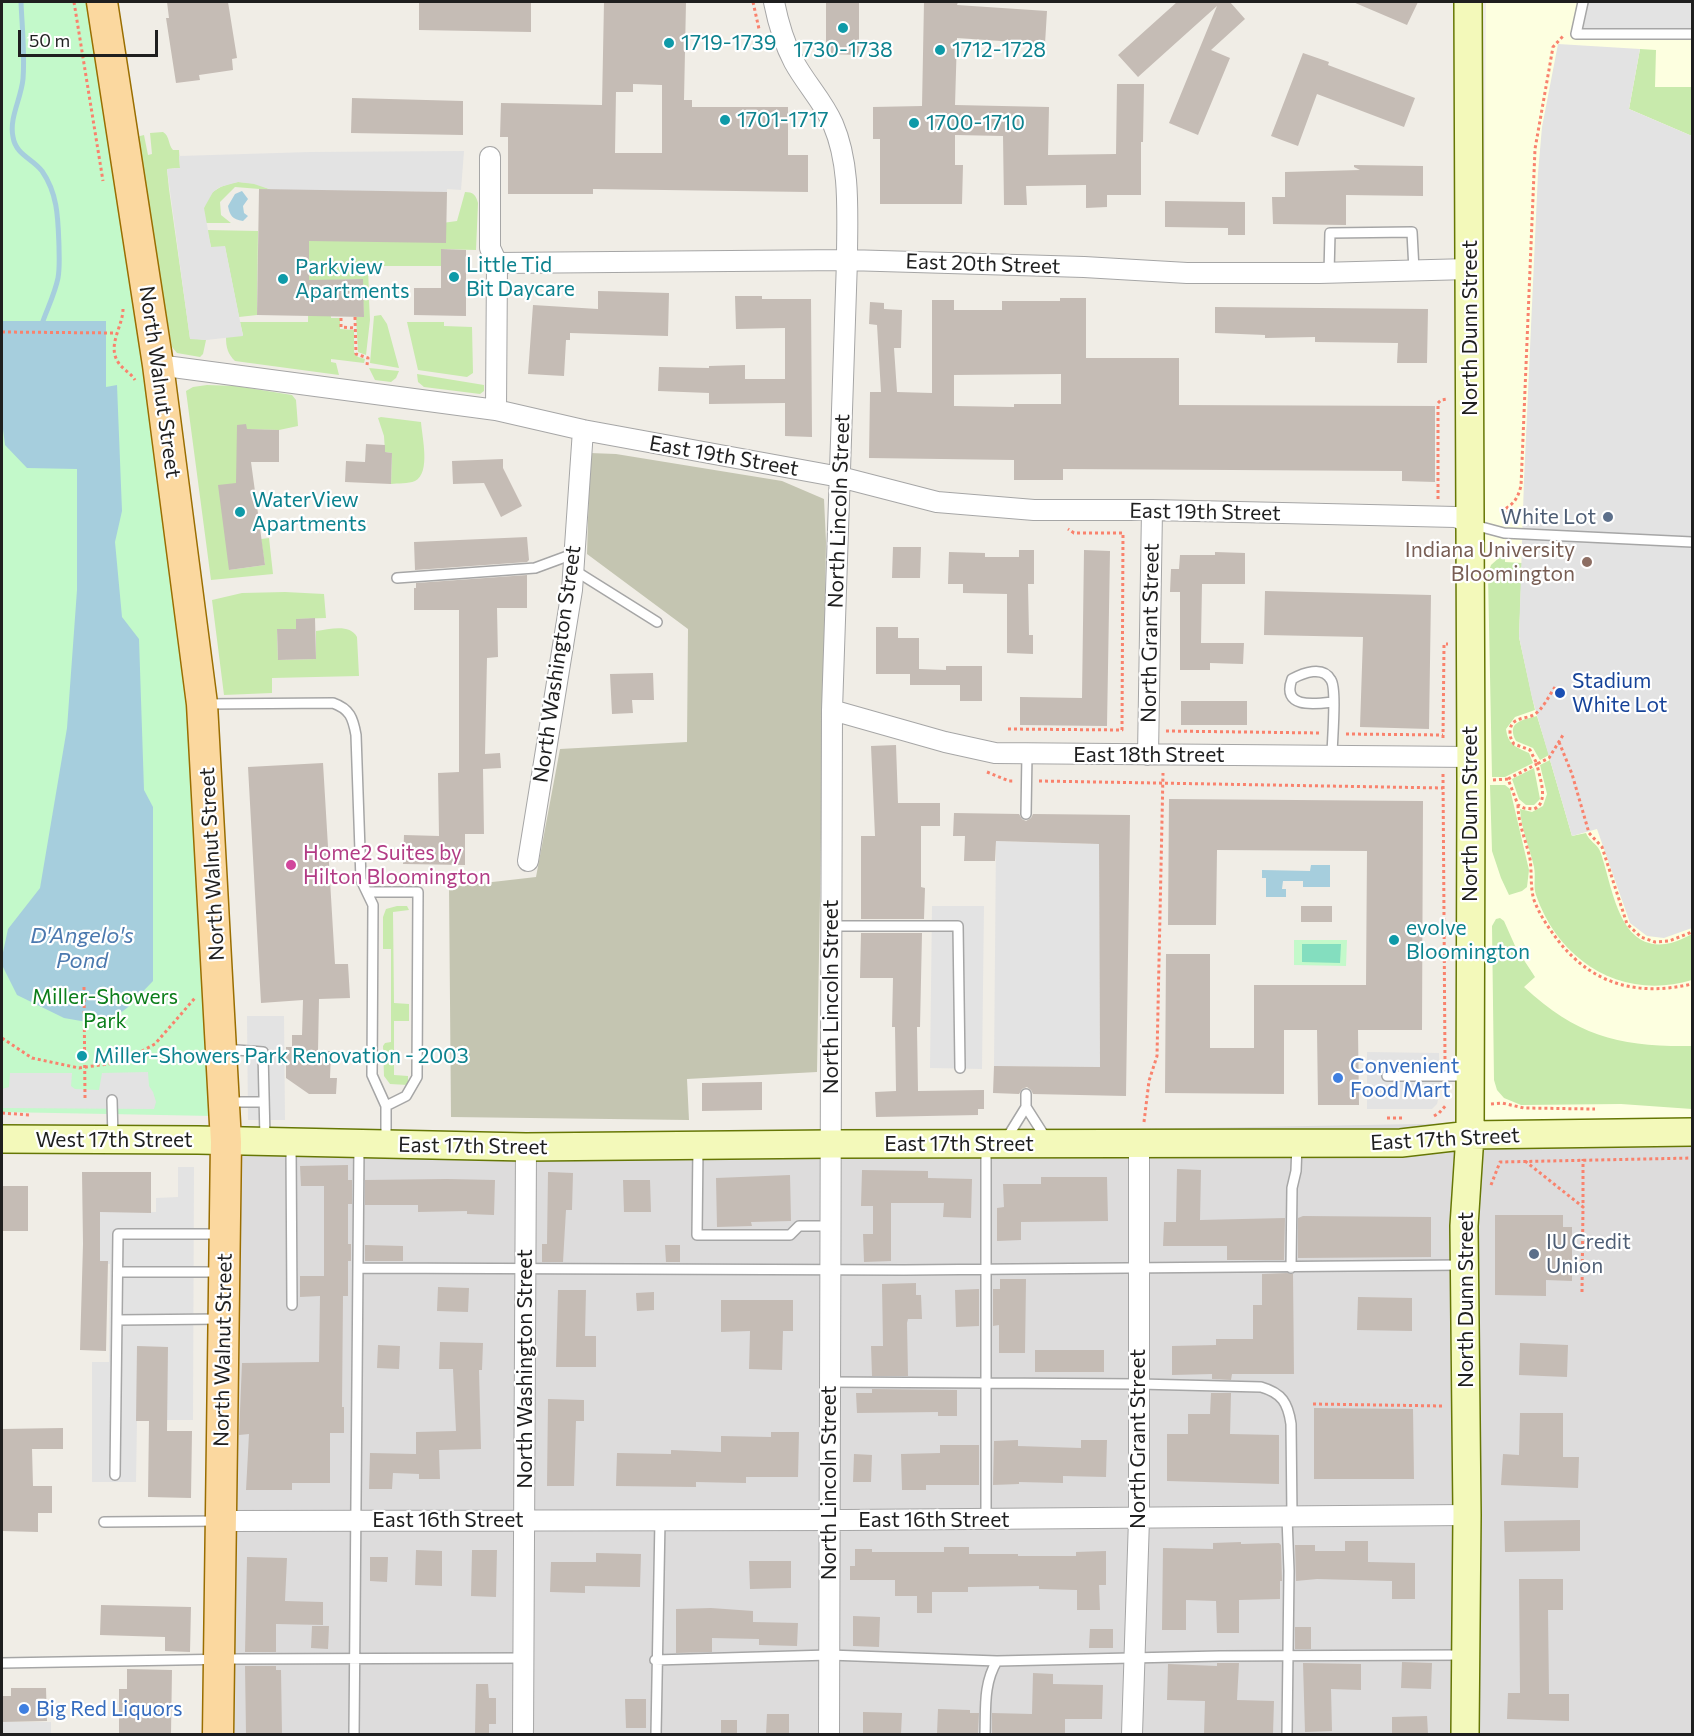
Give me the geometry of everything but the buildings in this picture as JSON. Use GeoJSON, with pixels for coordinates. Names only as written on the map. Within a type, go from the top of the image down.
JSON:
{"type":"FeatureCollection","features":[{"type":"Feature","properties":{"kind":"main road","name":"North Walnut Street"},"geometry":{"type":"LineString","coordinates":[[102,2],[158,365],[202,704],[226,1142],[218,1734]]}},
{"type":"Feature","properties":{"kind":"street","name":"North Lincoln Street"},"geometry":{"type":"LineString","coordinates":[[774,2],[785,42],[794,62],[823,104],[840,144],[844,162],[848,260],[832,710],[829,1734]]}},
{"type":"Feature","properties":{"kind":"street","name":"North Dunn Street"},"geometry":{"type":"LineString","coordinates":[[1465,1734],[1467,1515],[1464,1226],[1470,1135],[1459,1076],[1474,871],[1470,757],[1468,2]]}},
{"type":"Feature","properties":{"kind":"street"},"geometry":{"type":"LineString","coordinates":[[490,156],[490,248],[497,263],[496,410]]}},
{"type":"Feature","properties":{"kind":"street","name":"East 20th Street"},"geometry":{"type":"LineString","coordinates":[[497,263],[848,260],[1084,267],[1187,273],[1329,273],[1469,269]]}},
{"type":"Feature","properties":{"kind":"street","name":"East 19th Street"},"geometry":{"type":"LineString","coordinates":[[158,365],[496,410],[583,430],[840,477],[937,502],[1034,510],[1152,510],[1456,517],[1470,524]]}},
{"type":"Feature","properties":{"kind":"street","name":"North Washington Street"},"geometry":{"type":"LineString","coordinates":[[528,861],[572,590],[583,430]]}},
{"type":"Feature","properties":{"kind":"street","name":"North Grant Street"},"geometry":{"type":"LineString","coordinates":[[1148,755],[1152,510]]}},
{"type":"Feature","properties":{"kind":"street","name":"East 18th Street"},"geometry":{"type":"LineString","coordinates":[[832,710],[945,742],[994,753],[1470,757]]}},
{"type":"Feature","properties":{"kind":"street","name":"East 17th Street"},"geometry":{"type":"LineString","coordinates":[[226,1142],[526,1147],[831,1144],[1297,1144],[1401,1143],[1470,1135],[1692,1132]]}},
{"type":"Feature","properties":{"kind":"street","name":"West 17th Street"},"geometry":{"type":"LineString","coordinates":[[2,1139],[226,1142]]}},
{"type":"Feature","properties":{"kind":"street","name":"North Grant Street"},"geometry":{"type":"LineString","coordinates":[[1132,1734],[1139,1519],[1139,1144]]}},
{"type":"Feature","properties":{"kind":"street","name":"North Washington Street"},"geometry":{"type":"LineString","coordinates":[[523,1734],[526,1147]]}},
{"type":"Feature","properties":{"kind":"street","name":"East 16th Street"},"geometry":{"type":"LineString","coordinates":[[221,1521],[1139,1519],[1467,1515]]}},
{"type":"Feature","properties":{"kind":"lane"},"geometry":{"type":"LineString","coordinates":[[1583,2],[1576,34],[1692,34]]}},
{"type":"Feature","properties":{"kind":"lane"},"geometry":{"type":"LineString","coordinates":[[1329,273],[1330,233],[1412,232],[1414,270]]}},
{"type":"Feature","properties":{"kind":"lane"},"geometry":{"type":"LineString","coordinates":[[1470,524],[1504,534],[1692,542]]}},
{"type":"Feature","properties":{"kind":"lane"},"geometry":{"type":"LineString","coordinates":[[397,579],[535,568],[573,562],[657,622]]}},
{"type":"Feature","properties":{"kind":"lane"},"geometry":{"type":"LineString","coordinates":[[1332,756],[1333,702],[1331,680],[1324,674],[1314,671],[1300,674],[1292,679],[1289,687],[1290,693],[1292,698],[1299,702],[1311,705],[1333,702]]}},
{"type":"Feature","properties":{"kind":"lane"},"geometry":{"type":"LineString","coordinates":[[202,704],[333,703],[345,707],[353,717],[356,735],[361,880],[373,905],[372,1075],[386,1106],[386,1145]]}},
{"type":"Feature","properties":{"kind":"lane"},"geometry":{"type":"LineString","coordinates":[[1026,814],[1027,754]]}},
{"type":"Feature","properties":{"kind":"lane"},"geometry":{"type":"LineString","coordinates":[[367,892],[418,892],[417,1077],[406,1096],[386,1106]]}},
{"type":"Feature","properties":{"kind":"lane"},"geometry":{"type":"LineString","coordinates":[[831,926],[958,926],[960,1068]]}},
{"type":"Feature","properties":{"kind":"lane"},"geometry":{"type":"LineString","coordinates":[[222,1049],[263,1052],[264,1102],[278,1143],[292,1305]]}},
{"type":"Feature","properties":{"kind":"lane"},"geometry":{"type":"LineString","coordinates":[[1388,1076],[1459,1076]]}},
{"type":"Feature","properties":{"kind":"lane"},"geometry":{"type":"LineString","coordinates":[[1026,1094],[1026,1107],[1050,1144]]}},
{"type":"Feature","properties":{"kind":"lane"},"geometry":{"type":"LineString","coordinates":[[112,1100],[113,1140]]}},
{"type":"Feature","properties":{"kind":"lane"},"geometry":{"type":"LineString","coordinates":[[224,1102],[264,1102]]}},
{"type":"Feature","properties":{"kind":"lane"},"geometry":{"type":"LineString","coordinates":[[986,1519],[986,1268],[994,1144],[1026,1107]]}},
{"type":"Feature","properties":{"kind":"lane"},"geometry":{"type":"LineString","coordinates":[[354,1734],[359,1144]]}},
{"type":"Feature","properties":{"kind":"lane"},"geometry":{"type":"LineString","coordinates":[[1291,1268],[1292,1188],[1296,1171],[1297,1144]]}},
{"type":"Feature","properties":{"kind":"lane"},"geometry":{"type":"LineString","coordinates":[[698,1145],[696,1235],[790,1235],[799,1226],[830,1226]]}},
{"type":"Feature","properties":{"kind":"lane"},"geometry":{"type":"LineString","coordinates":[[114,1475],[118,1233],[224,1234]]}},
{"type":"Feature","properties":{"kind":"lane"},"geometry":{"type":"LineString","coordinates":[[358,1268],[1291,1268],[1464,1265]]}},
{"type":"Feature","properties":{"kind":"lane"},"geometry":{"type":"LineString","coordinates":[[118,1272],[224,1272]]}},
{"type":"Feature","properties":{"kind":"lane"},"geometry":{"type":"LineString","coordinates":[[117,1320],[224,1318]]}},
{"type":"Feature","properties":{"kind":"lane"},"geometry":{"type":"LineString","coordinates":[[829,1382],[1261,1387],[1279,1394],[1289,1410],[1291,1424],[1287,1734]]}},
{"type":"Feature","properties":{"kind":"lane"},"geometry":{"type":"LineString","coordinates":[[656,1734],[660,1520]]}},
{"type":"Feature","properties":{"kind":"lane"},"geometry":{"type":"LineString","coordinates":[[104,1522],[221,1521]]}},
{"type":"Feature","properties":{"kind":"lane"},"geometry":{"type":"LineString","coordinates":[[656,1660],[829,1655],[997,1661],[1465,1654]]}},
{"type":"Feature","properties":{"kind":"lane"},"geometry":{"type":"LineString","coordinates":[[2,1663],[524,1658]]}},
{"type":"Feature","properties":{"kind":"lane"},"geometry":{"type":"LineString","coordinates":[[985,1734],[986,1688],[997,1661]]}},
{"type":"Feature","properties":{"kind":"path"},"geometry":{"type":"LineString","coordinates":[[74,2],[104,183]]}},
{"type":"Feature","properties":{"kind":"path"},"geometry":{"type":"LineString","coordinates":[[1505,509],[1518,497],[1521,486],[1534,149],[1553,47],[1569,30]]}},
{"type":"Feature","properties":{"kind":"path"},"geometry":{"type":"LineString","coordinates":[[122,298],[123,315],[116,333],[116,358],[136,384]]}},
{"type":"Feature","properties":{"kind":"path"},"geometry":{"type":"LineString","coordinates":[[355,317],[357,354],[368,358],[367,365]]}},
{"type":"Feature","properties":{"kind":"path"},"geometry":{"type":"LineString","coordinates":[[341,318],[341,327],[355,328]]}},
{"type":"Feature","properties":{"kind":"path"},"geometry":{"type":"LineString","coordinates":[[2,332],[116,333]]}},
{"type":"Feature","properties":{"kind":"path"},"geometry":{"type":"LineString","coordinates":[[1438,505],[1438,403],[1441,400],[1452,399]]}},
{"type":"Feature","properties":{"kind":"path"},"geometry":{"type":"LineString","coordinates":[[1008,729],[1122,730],[1123,534],[1074,534],[1070,530],[1062,530]]}},
{"type":"Feature","properties":{"kind":"path"},"geometry":{"type":"LineString","coordinates":[[1443,741],[1444,644],[1450,644]]}},
{"type":"Feature","properties":{"kind":"path"},"geometry":{"type":"LineString","coordinates":[[1518,805],[1529,809],[1538,807],[1543,798],[1537,764],[1530,750],[1512,742],[1510,727],[1519,718],[1536,713],[1555,687]]}},
{"type":"Feature","properties":{"kind":"path"},"geometry":{"type":"LineString","coordinates":[[1164,731],[1443,735]]}},
{"type":"Feature","properties":{"kind":"path"},"geometry":{"type":"LineString","coordinates":[[1485,780],[1508,779],[1550,758],[1563,735]]}},
{"type":"Feature","properties":{"kind":"path"},"geometry":{"type":"LineString","coordinates":[[1559,742],[1572,774],[1589,833],[1602,847],[1628,924],[1641,937],[1654,942],[1669,941],[1692,932]]}},
{"type":"Feature","properties":{"kind":"path"},"geometry":{"type":"LineString","coordinates":[[977,768],[1009,781],[1443,788]]}},
{"type":"Feature","properties":{"kind":"path"},"geometry":{"type":"LineString","coordinates":[[1508,779],[1518,805],[1520,826],[1531,864],[1535,902],[1546,924],[1568,953],[1597,975],[1624,985],[1653,990],[1672,989],[1692,984]]}},
{"type":"Feature","properties":{"kind":"path"},"geometry":{"type":"LineString","coordinates":[[1431,1118],[1446,1106],[1459,1076],[1445,1062],[1443,781]]}},
{"type":"Feature","properties":{"kind":"path"},"geometry":{"type":"LineString","coordinates":[[1139,1144],[1149,1082],[1157,1056],[1163,782]]}},
{"type":"Feature","properties":{"kind":"path"},"geometry":{"type":"LineString","coordinates":[[84,987],[85,1098]]}},
{"type":"Feature","properties":{"kind":"path"},"geometry":{"type":"LineString","coordinates":[[2,1038],[32,1058],[84,1067],[123,1062],[155,1044],[195,998],[195,1009]]}},
{"type":"Feature","properties":{"kind":"path"},"geometry":{"type":"LineString","coordinates":[[1511,1160],[1692,1158]]}},
{"type":"Feature","properties":{"kind":"path"},"geometry":{"type":"LineString","coordinates":[[1582,1292],[1583,1159]]}},
{"type":"Feature","properties":{"kind":"path"},"geometry":{"type":"LineString","coordinates":[[1524,1160],[1583,1208]]}},
{"type":"Feature","properties":{"kind":"path"},"geometry":{"type":"LineString","coordinates":[[1313,1404],[1446,1406]]}},
{"type":"Feature","properties":{"kind":"shaded area","name":"Indiana University Bloomington"},"geometry":{"type":"Polygon","coordinates":[[[1486,2],[1692,2],[1692,1122],[1479,1123],[1486,2]]]}},
{"type":"Feature","properties":{"kind":"shaded area"},"geometry":{"type":"Polygon","coordinates":[[[1583,2],[1692,2],[1692,34],[1576,34],[1583,2]]]}},
{"type":"Feature","properties":{"kind":"shaded area","name":"White Lot"},"geometry":{"type":"Polygon","coordinates":[[[1558,44],[1640,49],[1629,109],[1692,136],[1692,928],[1664,938],[1647,936],[1630,923],[1597,829],[1572,836],[1532,698],[1519,637],[1538,173],[1542,127],[1558,44]]]}},
{"type":"Feature","properties":{"kind":"shaded area"},"geometry":{"type":"Polygon","coordinates":[[[464,151],[461,190],[447,189],[447,192],[272,190],[238,182],[220,187],[213,192],[204,208],[211,247],[225,246],[243,336],[206,340],[190,339],[167,169],[180,168],[179,156],[464,151]]]}},
{"type":"Feature","properties":{"kind":"shaded area"},"geometry":{"type":"Polygon","coordinates":[[[590,453],[616,454],[782,481],[824,499],[826,542],[817,1072],[687,1079],[689,1120],[451,1117],[449,887],[536,877],[560,749],[687,742],[688,629],[587,554],[590,453]]]}},
{"type":"Feature","properties":{"kind":"shaded area"},"geometry":{"type":"Polygon","coordinates":[[[996,841],[1099,844],[1100,1067],[994,1066],[996,841]]]}},
{"type":"Feature","properties":{"kind":"shaded area"},"geometry":{"type":"Polygon","coordinates":[[[932,906],[984,906],[982,1069],[930,1068],[932,906]]]}},
{"type":"Feature","properties":{"kind":"shaded area"},"geometry":{"type":"Polygon","coordinates":[[[247,1016],[284,1016],[285,1120],[248,1120],[247,1016]]]}},
{"type":"Feature","properties":{"kind":"shaded area"},"geometry":{"type":"Polygon","coordinates":[[[1367,1052],[1439,1053],[1440,1091],[1437,1104],[1432,1109],[1367,1109],[1367,1052]]]}},
{"type":"Feature","properties":{"kind":"shaded area"},"geometry":{"type":"Polygon","coordinates":[[[148,1072],[149,1086],[156,1102],[154,1109],[2,1108],[2,1089],[9,1087],[10,1073],[72,1073],[71,1086],[75,1089],[99,1090],[102,1073],[148,1072]]]}},
{"type":"Feature","properties":{"kind":"shaded area"},"geometry":{"type":"Polygon","coordinates":[[[1692,1122],[1692,1734],[214,1734],[221,1145],[1479,1123],[1692,1122]]]}},
{"type":"Feature","properties":{"kind":"shaded area"},"geometry":{"type":"Polygon","coordinates":[[[178,1167],[194,1167],[193,1420],[137,1420],[136,1482],[92,1482],[92,1362],[109,1362],[110,1264],[96,1264],[97,1212],[156,1212],[156,1198],[178,1197],[178,1167]]]}},
{"type":"Feature","properties":{"kind":"shaded area"},"geometry":{"type":"Polygon","coordinates":[[[2,1722],[51,1722],[51,1734],[2,1734],[2,1722]]]}},
{"type":"Feature","properties":{"kind":"green space","name":"Miller-Showers Park"},"geometry":{"type":"Polygon","coordinates":[[[2,2],[89,2],[135,285],[192,709],[214,1116],[2,1112],[2,2]]]}},
{"type":"Feature","properties":{"kind":"green space"},"geometry":{"type":"Polygon","coordinates":[[[1640,49],[1656,50],[1655,87],[1692,87],[1692,136],[1629,109],[1640,49]]]}},
{"type":"Feature","properties":{"kind":"green space"},"geometry":{"type":"Polygon","coordinates":[[[163,132],[173,150],[179,150],[180,168],[167,169],[169,189],[190,338],[206,340],[203,354],[200,357],[177,353],[172,347],[136,137],[144,135],[148,155],[152,154],[150,133],[163,132]]]}},
{"type":"Feature","properties":{"kind":"green space"},"geometry":{"type":"Polygon","coordinates":[[[238,182],[254,183],[272,190],[235,187],[220,202],[221,215],[231,223],[206,223],[204,210],[208,197],[222,187],[238,182]]]}},
{"type":"Feature","properties":{"kind":"green space"},"geometry":{"type":"Polygon","coordinates":[[[465,192],[474,194],[478,203],[476,250],[442,249],[441,266],[368,266],[369,295],[363,295],[362,279],[330,280],[331,318],[340,318],[340,329],[354,330],[354,352],[358,357],[365,359],[364,363],[331,359],[331,362],[336,363],[339,375],[235,361],[231,356],[227,348],[226,337],[243,335],[240,322],[308,322],[309,241],[457,221],[465,192]]]}},
{"type":"Feature","properties":{"kind":"green space"},"geometry":{"type":"Polygon","coordinates":[[[207,230],[258,231],[257,315],[239,317],[225,247],[211,247],[207,230]]]}},
{"type":"Feature","properties":{"kind":"green space"},"geometry":{"type":"Polygon","coordinates":[[[363,300],[369,300],[370,320],[366,355],[358,352],[356,317],[364,317],[363,300]]]}},
{"type":"Feature","properties":{"kind":"green space"},"geometry":{"type":"Polygon","coordinates":[[[381,315],[387,324],[399,368],[370,363],[374,316],[381,315]]]}},
{"type":"Feature","properties":{"kind":"green space"},"geometry":{"type":"Polygon","coordinates":[[[407,322],[444,322],[444,326],[472,327],[473,373],[467,377],[418,370],[407,322]]]}},
{"type":"Feature","properties":{"kind":"green space"},"geometry":{"type":"Polygon","coordinates":[[[369,368],[399,371],[391,382],[375,380],[369,368]]]}},
{"type":"Feature","properties":{"kind":"green space"},"geometry":{"type":"Polygon","coordinates":[[[417,374],[484,385],[484,391],[480,394],[424,387],[418,382],[417,374]]]}},
{"type":"Feature","properties":{"kind":"green space"},"geometry":{"type":"Polygon","coordinates":[[[236,386],[292,395],[296,400],[298,426],[279,430],[237,429],[238,483],[229,570],[265,565],[261,539],[269,538],[273,574],[211,580],[186,391],[193,387],[236,386]]]}},
{"type":"Feature","properties":{"kind":"green space"},"geometry":{"type":"Polygon","coordinates":[[[378,418],[421,422],[424,463],[420,477],[415,481],[391,484],[392,453],[385,452],[384,436],[378,418]]]}},
{"type":"Feature","properties":{"kind":"green space"},"geometry":{"type":"Polygon","coordinates":[[[1500,557],[1505,557],[1505,562],[1522,563],[1519,637],[1535,710],[1515,717],[1506,729],[1511,742],[1529,753],[1533,763],[1505,777],[1492,777],[1488,574],[1491,565],[1500,557]]]}},
{"type":"Feature","properties":{"kind":"green space"},"geometry":{"type":"Polygon","coordinates":[[[242,593],[324,594],[326,618],[296,619],[296,629],[277,630],[278,660],[316,659],[316,631],[344,629],[357,637],[359,676],[272,678],[272,693],[224,695],[212,600],[242,593]]]}},
{"type":"Feature","properties":{"kind":"green space"},"geometry":{"type":"Polygon","coordinates":[[[1537,716],[1549,755],[1540,760],[1533,748],[1516,741],[1513,735],[1514,726],[1517,723],[1537,716]]]}},
{"type":"Feature","properties":{"kind":"green space"},"geometry":{"type":"Polygon","coordinates":[[[1550,760],[1572,836],[1586,833],[1599,849],[1614,899],[1629,928],[1639,939],[1653,944],[1671,943],[1692,934],[1692,980],[1666,985],[1642,985],[1618,980],[1597,971],[1577,957],[1546,919],[1535,892],[1534,867],[1520,809],[1532,812],[1543,806],[1547,794],[1540,765],[1550,760]]]}},
{"type":"Feature","properties":{"kind":"green space"},"geometry":{"type":"Polygon","coordinates":[[[1534,768],[1540,799],[1534,805],[1526,805],[1519,799],[1512,779],[1534,768]]]}},
{"type":"Feature","properties":{"kind":"green space"},"geometry":{"type":"Polygon","coordinates":[[[1490,785],[1505,785],[1510,789],[1529,870],[1527,887],[1509,895],[1492,851],[1490,785]]]}},
{"type":"Feature","properties":{"kind":"green space"},"geometry":{"type":"Polygon","coordinates":[[[407,906],[409,910],[393,912],[394,1003],[409,1004],[409,1021],[394,1021],[394,1075],[408,1076],[408,1085],[390,1084],[384,1076],[383,1046],[391,1042],[391,949],[383,949],[383,917],[386,909],[407,906]]]}},
{"type":"Feature","properties":{"kind":"green space"},"geometry":{"type":"Polygon","coordinates":[[[1500,918],[1504,921],[1516,948],[1535,977],[1524,987],[1563,1017],[1582,1028],[1622,1041],[1692,1046],[1692,1109],[1621,1104],[1521,1105],[1504,1098],[1497,1090],[1494,1080],[1492,926],[1496,919],[1500,918]]]}},
{"type":"Feature","properties":{"kind":"green space"},"geometry":{"type":"Polygon","coordinates":[[[1294,940],[1347,940],[1346,966],[1294,965],[1294,940]]]}},
{"type":"Feature","properties":{"kind":"green space"},"geometry":{"type":"Polygon","coordinates":[[[1302,944],[1341,944],[1340,963],[1302,962],[1302,944]]]}},
{"type":"Feature","properties":{"kind":"water"},"geometry":{"type":"Polygon","coordinates":[[[242,191],[248,199],[243,206],[244,213],[248,216],[243,221],[232,216],[228,206],[235,194],[242,191]]]}},
{"type":"Feature","properties":{"kind":"water","name":"D'Angelo's Pond"},"geometry":{"type":"Polygon","coordinates":[[[2,321],[106,321],[106,387],[117,385],[122,511],[115,542],[122,617],[139,639],[144,790],[153,807],[153,981],[127,1008],[104,1025],[64,1018],[17,995],[2,965],[8,929],[40,888],[67,728],[77,590],[77,469],[27,468],[5,445],[2,421],[2,321]]]}},
{"type":"Feature","properties":{"kind":"water"},"geometry":{"type":"Polygon","coordinates":[[[1311,865],[1330,865],[1330,887],[1303,887],[1303,881],[1283,881],[1282,889],[1286,889],[1286,897],[1266,897],[1266,878],[1262,878],[1262,870],[1310,871],[1311,865]]]}},
{"type":"Feature","properties":{"kind":"waterway"},"geometry":{"type":"LineString","coordinates":[[21,2],[23,79],[14,116],[13,137],[17,148],[42,171],[47,180],[54,198],[58,226],[58,278],[43,321]]}},
{"type":"Feature","properties":{"kind":"place","name":"1730-1738"},"geometry":{"type":"Point","coordinates":[843,28]}},
{"type":"Feature","properties":{"kind":"place","name":"1719-1739"},"geometry":{"type":"Point","coordinates":[669,43]}},
{"type":"Feature","properties":{"kind":"place","name":"1712-1728"},"geometry":{"type":"Point","coordinates":[940,50]}},
{"type":"Feature","properties":{"kind":"place","name":"1701-1717"},"geometry":{"type":"Point","coordinates":[725,120]}},
{"type":"Feature","properties":{"kind":"place","name":"1700-1710"},"geometry":{"type":"Point","coordinates":[914,123]}},
{"type":"Feature","properties":{"kind":"place","name":"Little Tid Bit Daycare"},"geometry":{"type":"Point","coordinates":[454,277]}},
{"type":"Feature","properties":{"kind":"place","name":"Parkview Apartments"},"geometry":{"type":"Point","coordinates":[283,279]}},
{"type":"Feature","properties":{"kind":"place","name":"WaterView Apartments"},"geometry":{"type":"Point","coordinates":[240,512]}},
{"type":"Feature","properties":{"kind":"place","name":"White Lot"},"geometry":{"type":"Point","coordinates":[1608,517]}},
{"type":"Feature","properties":{"kind":"place","name":"Indiana University Bloomington"},"geometry":{"type":"Point","coordinates":[1587,562]}},
{"type":"Feature","properties":{"kind":"place","name":"Stadium White Lot"},"geometry":{"type":"Point","coordinates":[1560,693]}},
{"type":"Feature","properties":{"kind":"place","name":"Home2 Suites by Hilton Bloomington"},"geometry":{"type":"Point","coordinates":[291,865]}},
{"type":"Feature","properties":{"kind":"place","name":"evolve Bloomington"},"geometry":{"type":"Point","coordinates":[1394,940]}},
{"type":"Feature","properties":{"kind":"place","name":"Miller-Showers Park Renovation - 2003"},"geometry":{"type":"Point","coordinates":[82,1056]}},
{"type":"Feature","properties":{"kind":"place","name":"Convenient Food Mart"},"geometry":{"type":"Point","coordinates":[1338,1078]}},
{"type":"Feature","properties":{"kind":"place","name":"IU Credit Union"},"geometry":{"type":"Point","coordinates":[1534,1254]}},
{"type":"Feature","properties":{"kind":"place","name":"Big Red Liquors"},"geometry":{"type":"Point","coordinates":[24,1709]}}]}
